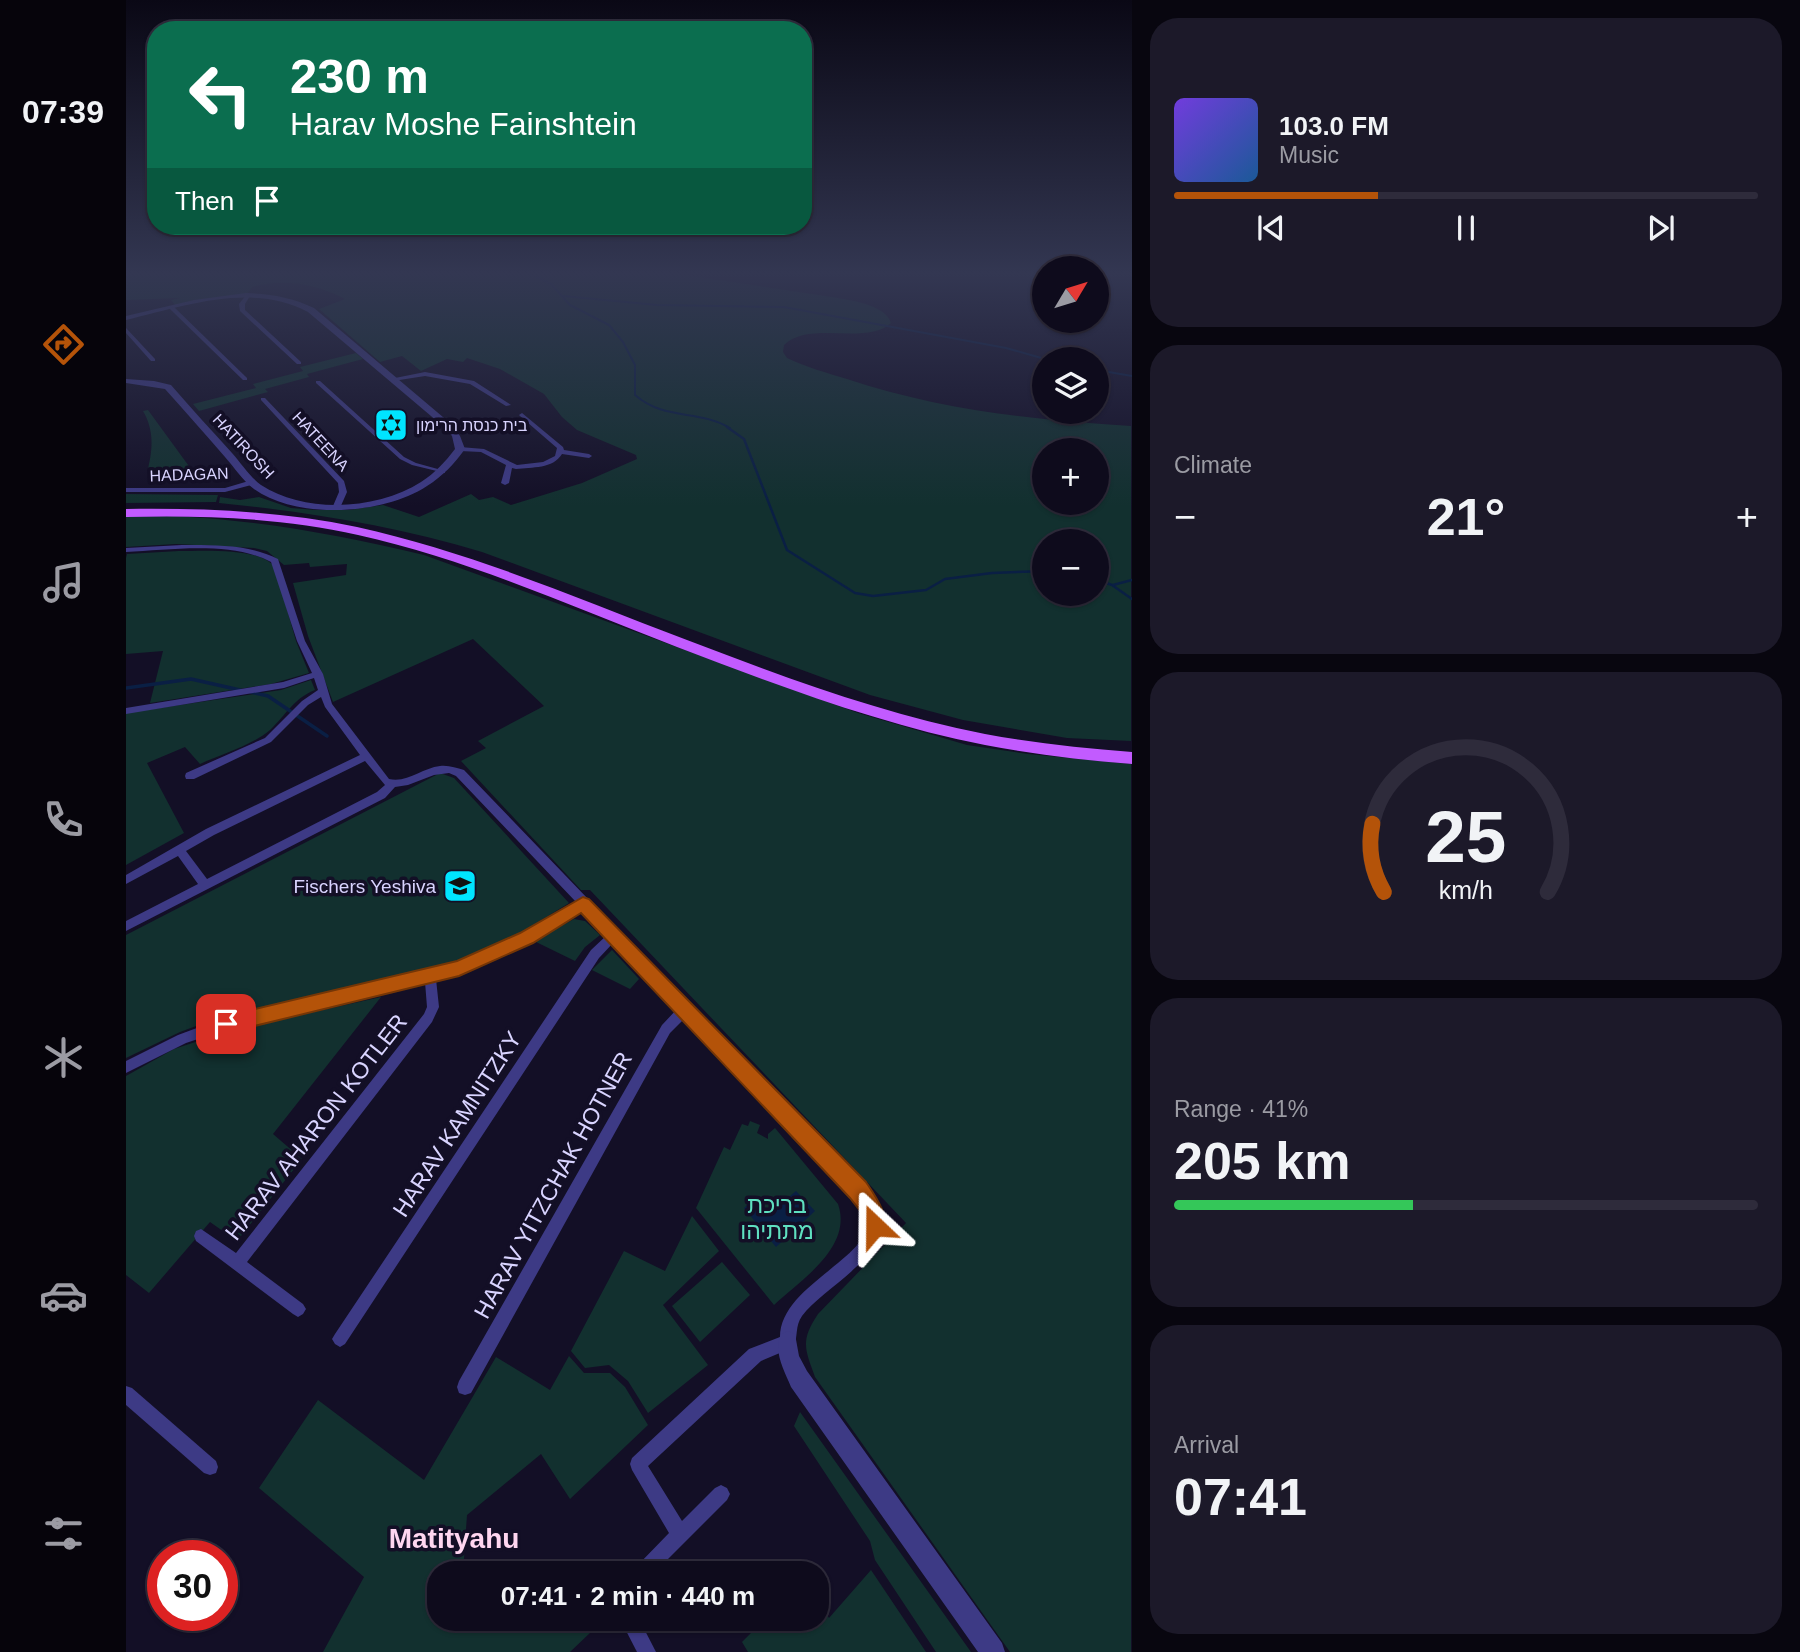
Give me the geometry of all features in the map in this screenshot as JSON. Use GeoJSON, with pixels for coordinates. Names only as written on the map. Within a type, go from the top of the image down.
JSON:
{"type":"FeatureCollection","features":[{"type":"Feature","properties":{"kind":"main road"},"geometry":{"type":"LineString","coordinates":[[126,511],[257,511],[372,530],[484,564],[820,686],[907,714],[1016,739],[1132,751]]}},
{"type":"Feature","properties":{"kind":"main road"},"geometry":{"type":"LineString","coordinates":[[126,511],[254,514],[369,534],[480,567],[817,691],[905,720],[1016,745],[1132,758]]}},
{"type":"Feature","properties":{"kind":"street"},"geometry":{"type":"LineString","coordinates":[[145,351],[153,360]]}},
{"type":"Feature","properties":{"kind":"street"},"geometry":{"type":"LineString","coordinates":[[216,351],[245,379]]}},
{"type":"Feature","properties":{"kind":"street"},"geometry":{"type":"LineString","coordinates":[[286,351],[299,363]]}},
{"type":"Feature","properties":{"kind":"street"},"geometry":{"type":"LineString","coordinates":[[359,351],[452,430],[460,449],[482,450],[509,465],[526,467],[545,464],[561,452],[589,456]]}},
{"type":"Feature","properties":{"kind":"street"},"geometry":{"type":"LineString","coordinates":[[393,379],[425,374],[472,383],[508,405]]}},
{"type":"Feature","properties":{"kind":"street","name":"HATIROSH"},"geometry":{"type":"LineString","coordinates":[[126,381],[155,383],[176,393],[252,482],[282,500],[337,506],[396,497],[420,488],[443,472],[460,449]]}},
{"type":"Feature","properties":{"kind":"street"},"geometry":{"type":"LineString","coordinates":[[318,382],[402,458],[443,472]]}},
{"type":"Feature","properties":{"kind":"street","name":"HATEENA"},"geometry":{"type":"LineString","coordinates":[[263,400],[341,483],[343,492],[337,506]]}},
{"type":"Feature","properties":{"kind":"street"},"geometry":{"type":"LineString","coordinates":[[522,415],[557,443],[561,452]]}},
{"type":"Feature","properties":{"kind":"street"},"geometry":{"type":"LineString","coordinates":[[505,483],[509,465]]}},
{"type":"Feature","properties":{"kind":"street","name":"HADAGAN"},"geometry":{"type":"LineString","coordinates":[[126,490],[228,489],[252,482]]}},
{"type":"Feature","properties":{"kind":"street"},"geometry":{"type":"LineString","coordinates":[[126,550],[214,548],[270,556],[279,567],[301,641],[334,715],[386,782],[400,784],[444,768],[460,773],[864,1198],[875,1216],[875,1226],[862,1248],[803,1304],[789,1325],[789,1357],[799,1379],[993,1652]]}},
{"type":"Feature","properties":{"kind":"street"},"geometry":{"type":"LineString","coordinates":[[126,711],[270,688],[318,674]]}},
{"type":"Feature","properties":{"kind":"street"},"geometry":{"type":"LineString","coordinates":[[190,776],[268,740],[305,704],[323,691]]}},
{"type":"Feature","properties":{"kind":"street"},"geometry":{"type":"LineString","coordinates":[[126,880],[180,849],[366,756]]}},
{"type":"Feature","properties":{"kind":"street"},"geometry":{"type":"LineString","coordinates":[[126,926],[381,795],[392,784]]}},
{"type":"Feature","properties":{"kind":"street"},"geometry":{"type":"LineString","coordinates":[[180,849],[205,885]]}},
{"type":"Feature","properties":{"kind":"street"},"geometry":{"type":"LineString","coordinates":[[126,1067],[182,1039],[213,1028],[459,968],[507,947],[583,904]]}},
{"type":"Feature","properties":{"kind":"street","name":"HARAV KAMNITZKY"},"geometry":{"type":"LineString","coordinates":[[340,1339],[595,954],[614,935]]}},
{"type":"Feature","properties":{"kind":"street","name":"HARAV AHARON KOTLER"},"geometry":{"type":"LineString","coordinates":[[237,1263],[428,1018],[433,1007],[430,976]]}},
{"type":"Feature","properties":{"kind":"street","name":"HARAV YITZCHAK HOTNER"},"geometry":{"type":"LineString","coordinates":[[465,1387],[666,1029],[685,1010]]}},
{"type":"Feature","properties":{"kind":"street"},"geometry":{"type":"LineString","coordinates":[[201,1236],[298,1309]]}},
{"type":"Feature","properties":{"kind":"street"},"geometry":{"type":"LineString","coordinates":[[680,1535],[638,1464],[755,1355],[788,1341]]}},
{"type":"Feature","properties":{"kind":"street"},"geometry":{"type":"LineString","coordinates":[[126,1394],[210,1467]]}},
{"type":"Feature","properties":{"kind":"street"},"geometry":{"type":"LineString","coordinates":[[654,1561],[721,1494]]}},
{"type":"Feature","properties":{"kind":"street"},"geometry":{"type":"LineString","coordinates":[[635,1631],[646,1652]]}},
{"type":"Feature","properties":{"kind":"green space"},"geometry":{"type":"Polygon","coordinates":[[[367,351],[783,351],[787,358],[809,367],[882,390],[952,406],[1032,418],[1032,424],[1131,426],[1131,741],[1067,738],[963,720],[870,695],[482,552],[352,521],[219,503],[220,497],[240,500],[259,497],[291,508],[316,510],[349,510],[383,505],[419,517],[471,494],[479,500],[493,497],[511,505],[582,483],[637,459],[636,455],[577,430],[562,417],[544,394],[500,369],[467,358],[463,362],[447,359],[421,371],[402,356],[380,362],[367,351]]]}},
{"type":"Feature","properties":{"kind":"green space"},"geometry":{"type":"Polygon","coordinates":[[[356,353],[363,359],[265,389],[268,392],[199,411],[193,404],[256,388],[253,384],[303,371],[300,367],[356,353]]]}},
{"type":"Feature","properties":{"kind":"green space"},"geometry":{"type":"Polygon","coordinates":[[[148,410],[191,469],[148,469],[152,439],[143,411],[148,410]]]}},
{"type":"Feature","properties":{"kind":"green space"},"geometry":{"type":"Polygon","coordinates":[[[126,494],[218,495],[216,502],[126,503],[126,494]]]}},
{"type":"Feature","properties":{"kind":"green space"},"geometry":{"type":"Polygon","coordinates":[[[172,516],[299,530],[424,555],[858,713],[967,745],[1131,764],[1131,1652],[1010,1652],[815,1377],[806,1345],[812,1323],[906,1223],[590,890],[581,890],[461,761],[486,748],[478,741],[544,706],[473,639],[333,702],[308,636],[293,583],[346,575],[347,564],[310,567],[309,563],[284,565],[267,551],[254,548],[176,544],[126,547],[126,517],[172,516]]]}},
{"type":"Feature","properties":{"kind":"green space"},"geometry":{"type":"Polygon","coordinates":[[[179,551],[244,553],[257,556],[275,567],[296,641],[309,673],[271,684],[150,703],[163,651],[126,654],[126,558],[127,554],[179,551]]]}},
{"type":"Feature","properties":{"kind":"green space"},"geometry":{"type":"Polygon","coordinates":[[[311,680],[315,690],[296,702],[270,730],[245,745],[200,764],[185,747],[147,763],[184,833],[126,865],[126,713],[281,690],[311,680]]]}},
{"type":"Feature","properties":{"kind":"green space"},"geometry":{"type":"Polygon","coordinates":[[[440,773],[454,778],[569,903],[522,932],[457,961],[212,1020],[126,1058],[126,935],[440,773]]]}},
{"type":"Feature","properties":{"kind":"green space"},"geometry":{"type":"Polygon","coordinates":[[[574,919],[585,921],[600,935],[585,947],[575,961],[534,941],[574,919]]]}},
{"type":"Feature","properties":{"kind":"green space"},"geometry":{"type":"Polygon","coordinates":[[[612,950],[639,979],[630,989],[592,970],[612,950]]]}},
{"type":"Feature","properties":{"kind":"green space"},"geometry":{"type":"Polygon","coordinates":[[[381,997],[273,1134],[302,1159],[237,1241],[210,1222],[149,1293],[126,1275],[126,1076],[174,1049],[229,1031],[381,997]]]}},
{"type":"Feature","properties":{"kind":"green space","name":"בריכת מתתיהו"},"geometry":{"type":"Polygon","coordinates":[[[750,1121],[760,1125],[757,1133],[768,1139],[768,1134],[775,1128],[838,1204],[841,1220],[838,1234],[822,1261],[774,1305],[696,1208],[724,1147],[730,1150],[742,1124],[748,1126],[750,1121]]]}},
{"type":"Feature","properties":{"kind":"green space"},"geometry":{"type":"Polygon","coordinates":[[[692,1216],[719,1251],[663,1305],[708,1365],[648,1413],[628,1381],[609,1365],[585,1368],[571,1351],[624,1251],[665,1271],[692,1216]]]}},
{"type":"Feature","properties":{"kind":"green space"},"geometry":{"type":"Polygon","coordinates":[[[722,1262],[750,1295],[700,1342],[672,1306],[722,1262]]]}},
{"type":"Feature","properties":{"kind":"green space"},"geometry":{"type":"Polygon","coordinates":[[[569,1356],[584,1373],[610,1373],[625,1387],[648,1425],[570,1499],[541,1454],[467,1515],[464,1561],[427,1561],[427,1631],[592,1631],[570,1652],[323,1652],[364,1577],[259,1488],[318,1400],[424,1480],[496,1357],[550,1390],[569,1356]]]}},
{"type":"Feature","properties":{"kind":"green space"},"geometry":{"type":"Polygon","coordinates":[[[800,1412],[971,1652],[936,1652],[875,1560],[870,1541],[794,1426],[800,1412]]]}},
{"type":"Feature","properties":{"kind":"green space"},"geometry":{"type":"Polygon","coordinates":[[[871,1570],[926,1652],[748,1652],[742,1642],[753,1631],[829,1631],[829,1618],[871,1570]]]}},
{"type":"Feature","properties":{"kind":"water"},"geometry":{"type":"Polygon","coordinates":[[[796,1191],[815,1211],[776,1247],[744,1208],[751,1202],[760,1207],[775,1209],[796,1191]]]}},
{"type":"Feature","properties":{"kind":"waterway"},"geometry":{"type":"LineString","coordinates":[[628,351],[635,365],[635,395],[658,408],[706,418],[730,428]]}},
{"type":"Feature","properties":{"kind":"waterway"},"geometry":{"type":"LineString","coordinates":[[1017,351],[1032,355]]}},
{"type":"Feature","properties":{"kind":"waterway"},"geometry":{"type":"LineString","coordinates":[[1109,372],[1132,376]]}},
{"type":"Feature","properties":{"kind":"waterway"},"geometry":{"type":"LineString","coordinates":[[727,427],[744,439],[787,550],[855,593],[873,596],[926,590],[945,579],[1032,571]]}},
{"type":"Feature","properties":{"kind":"waterway"},"geometry":{"type":"LineString","coordinates":[[1113,585],[1132,580]]}},
{"type":"Feature","properties":{"kind":"waterway"},"geometry":{"type":"LineString","coordinates":[[1109,584],[1132,599]]}},
{"type":"Feature","properties":{"kind":"waterway"},"geometry":{"type":"LineString","coordinates":[[126,688],[191,679],[240,690]]}},
{"type":"Feature","properties":{"kind":"waterway"},"geometry":{"type":"LineString","coordinates":[[251,692],[268,696],[327,736]]}},
{"type":"Feature","properties":{"kind":"place","name":"בית כנסת הרימון"},"geometry":{"type":"Point","coordinates":[391,425]}},
{"type":"Feature","properties":{"kind":"place","name":"Fischers Yeshiva"},"geometry":{"type":"Point","coordinates":[460,886]}},
{"type":"Feature","properties":{"kind":"district","name":"Matityahu"},"geometry":{"type":"Point","coordinates":[454,1538]}},
{"type":"Feature","properties":{"kind":"route"},"geometry":{"type":"LineString","coordinates":[[226,1024],[459,968],[526,938],[583,904],[858,1190],[875,1216],[875,1226]]}}]}
